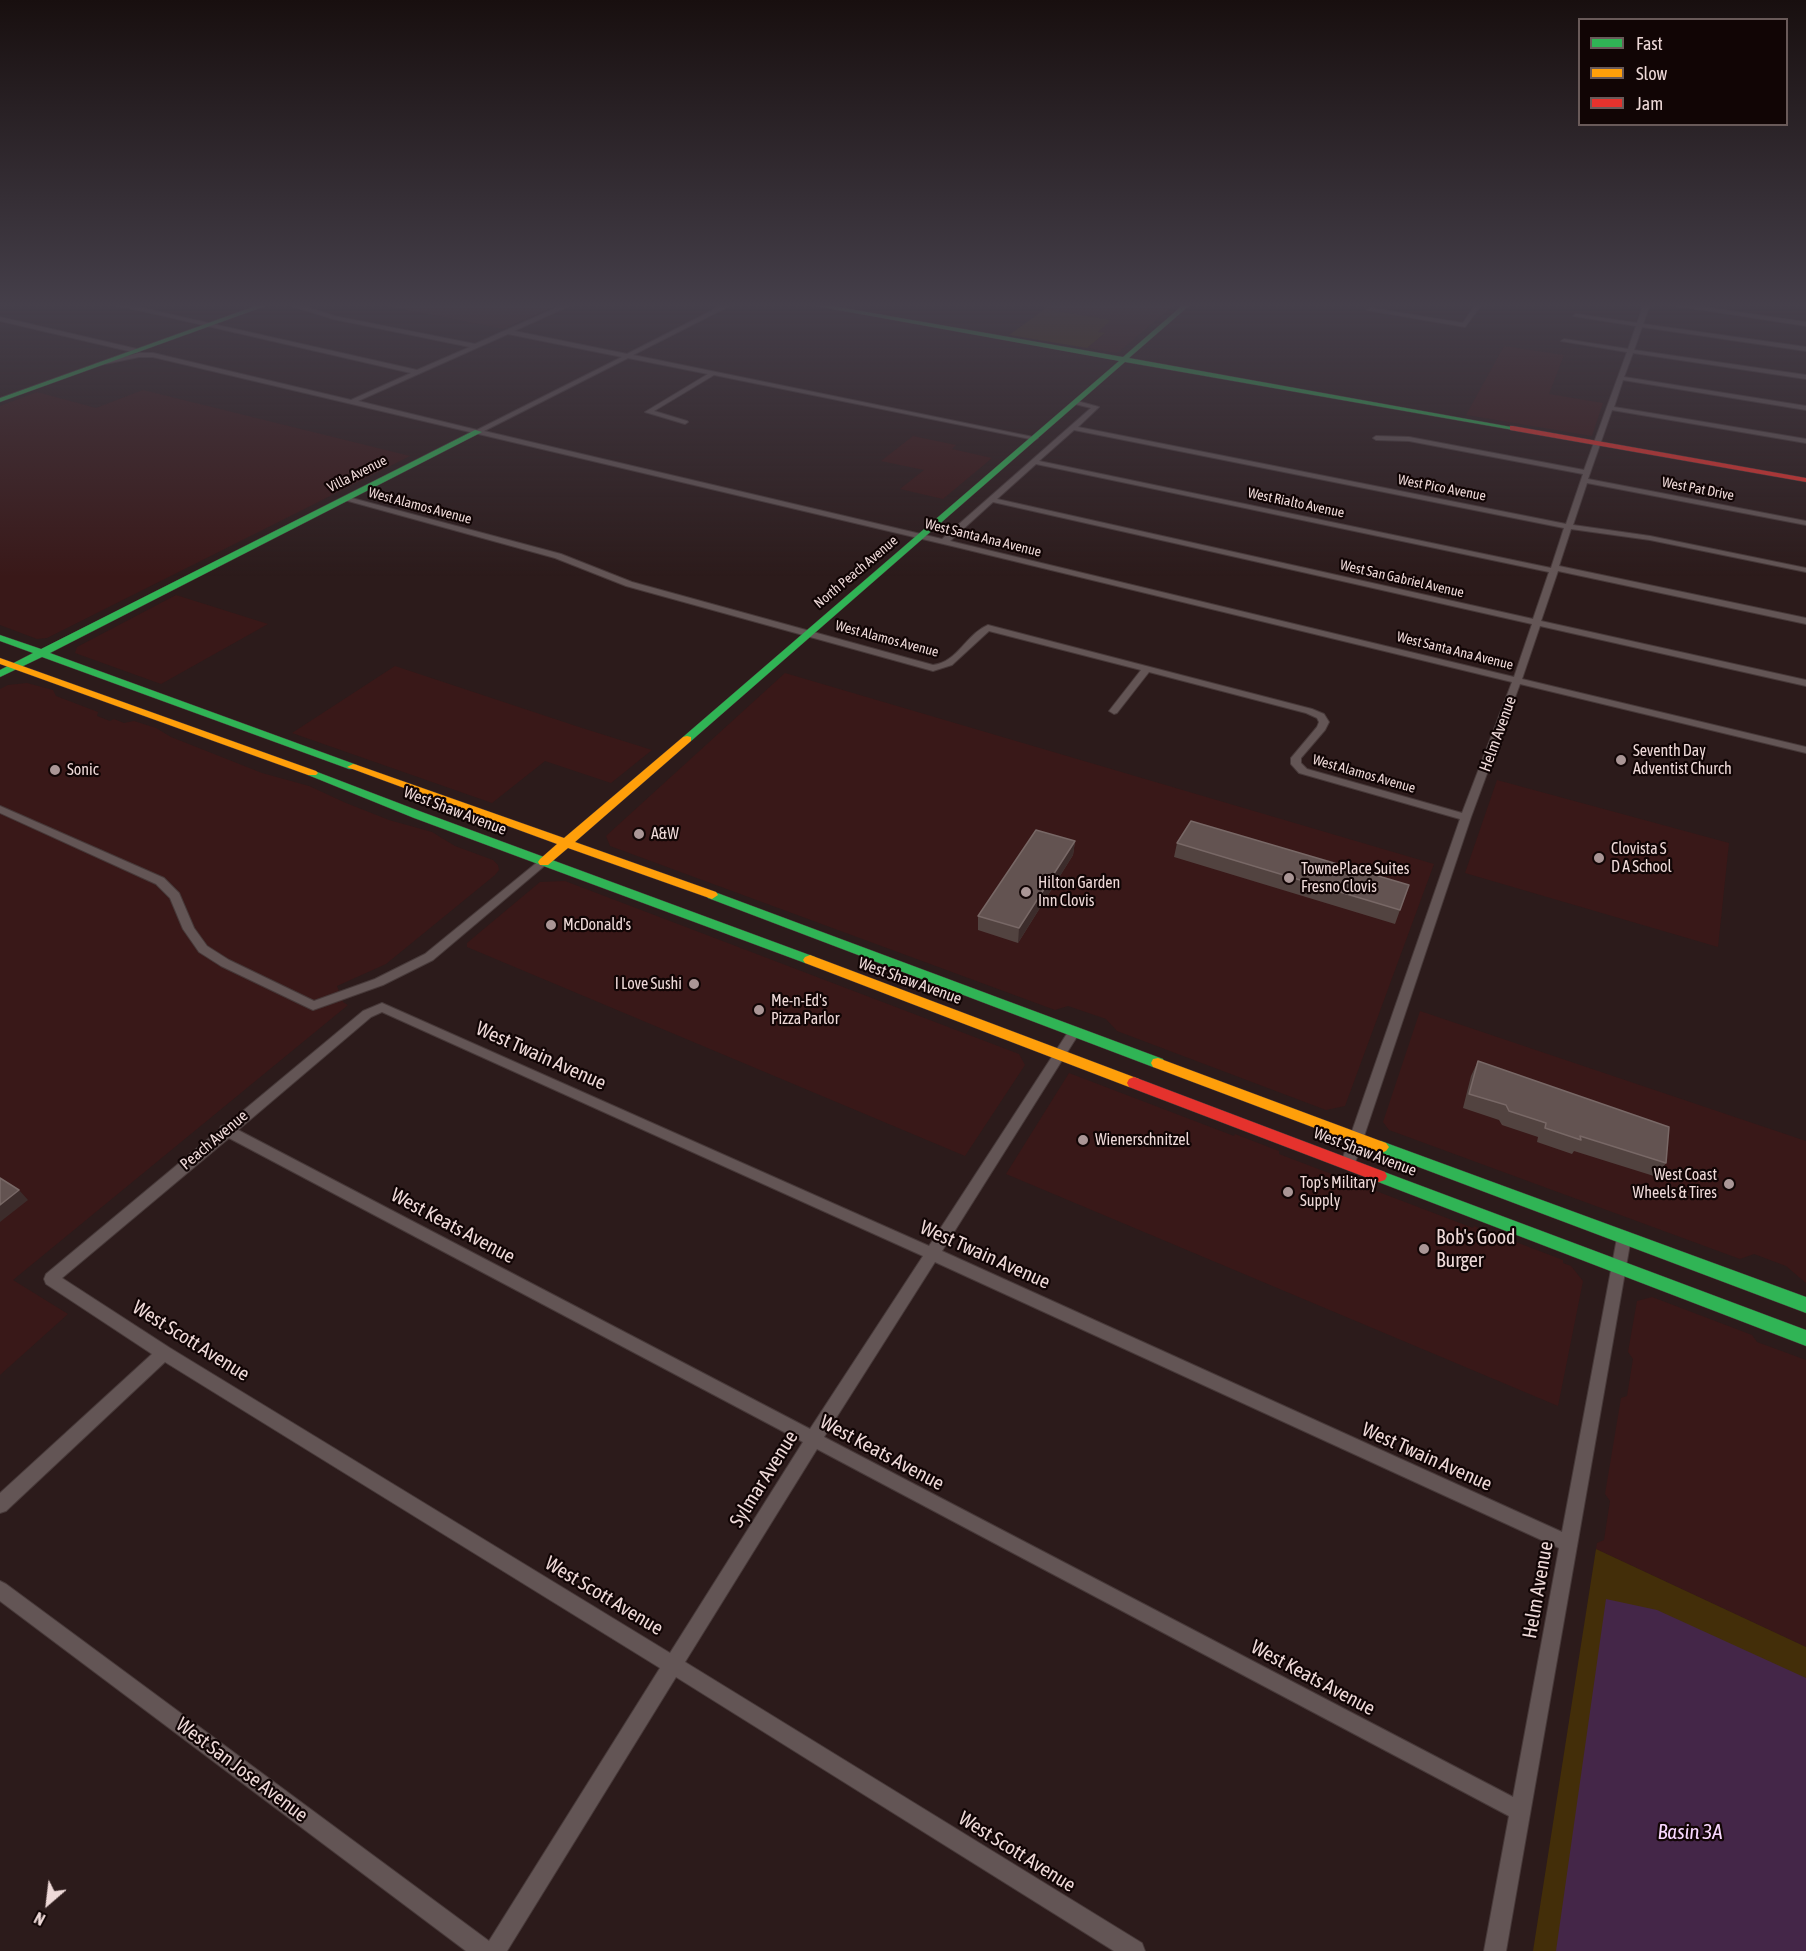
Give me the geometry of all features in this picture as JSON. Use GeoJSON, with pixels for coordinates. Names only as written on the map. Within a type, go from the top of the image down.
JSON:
{"type":"FeatureCollection","features":[{"type":"Feature","properties":{"kind":"main road","name":"North Peach Avenue"},"geometry":{"type":"LineString","coordinates":[[544,862],[1086,395]]}},
{"type":"Feature","properties":{"kind":"main road"},"geometry":{"type":"LineString","coordinates":[[1327,395],[1806,480]]}},
{"type":"Feature","properties":{"kind":"main road","name":"Villa Avenue"},"geometry":{"type":"LineString","coordinates":[[0,674],[478,432]]}},
{"type":"Feature","properties":{"kind":"main road","name":"West Shaw Avenue"},"geometry":{"type":"LineString","coordinates":[[0,638],[370,773],[569,842],[1806,1305]]}},
{"type":"Feature","properties":{"kind":"main road","name":"West Shaw Avenue"},"geometry":{"type":"LineString","coordinates":[[0,661],[132,710],[258,753],[1806,1338]]}},
{"type":"Feature","properties":{"kind":"main road"},"geometry":{"type":"LineString","coordinates":[[258,753],[267,750],[282,751],[349,775],[370,773]]}},
{"type":"Feature","properties":{"kind":"street","name":"West Santa Ana Avenue"},"geometry":{"type":"LineString","coordinates":[[323,395],[1806,750]]}},
{"type":"Feature","properties":{"kind":"street"},"geometry":{"type":"LineString","coordinates":[[351,402],[366,395]]}},
{"type":"Feature","properties":{"kind":"street","name":"Villa Avenue"},"geometry":{"type":"LineString","coordinates":[[478,432],[551,395]]}},
{"type":"Feature","properties":{"kind":"street"},"geometry":{"type":"LineString","coordinates":[[677,395],[648,412],[685,422]]}},
{"type":"Feature","properties":{"kind":"street"},"geometry":{"type":"LineString","coordinates":[[823,395],[1035,438]]}},
{"type":"Feature","properties":{"kind":"street","name":"Helm Avenue"},"geometry":{"type":"LineString","coordinates":[[1348,1163],[1466,817],[1517,680],[1535,622],[1615,395]]}},
{"type":"Feature","properties":{"kind":"street"},"geometry":{"type":"LineString","coordinates":[[1726,395],[1806,408]]}},
{"type":"Feature","properties":{"kind":"street"},"geometry":{"type":"LineString","coordinates":[[944,542],[1096,407],[1077,403]]}},
{"type":"Feature","properties":{"kind":"street"},"geometry":{"type":"LineString","coordinates":[[1611,408],[1806,441]]}},
{"type":"Feature","properties":{"kind":"street","name":"West Pico Avenue"},"geometry":{"type":"LineString","coordinates":[[1073,428],[1569,527],[1650,538],[1806,570]]}},
{"type":"Feature","properties":{"kind":"street"},"geometry":{"type":"LineString","coordinates":[[1376,438],[1408,439],[1588,473]]}},
{"type":"Feature","properties":{"kind":"street","name":"West Rialto Avenue"},"geometry":{"type":"LineString","coordinates":[[1034,462],[1806,621]]}},
{"type":"Feature","properties":{"kind":"street","name":"West Pat Drive"},"geometry":{"type":"LineString","coordinates":[[1585,481],[1806,523]]}},
{"type":"Feature","properties":{"kind":"street","name":"West Alamos Avenue"},"geometry":{"type":"LineString","coordinates":[[345,499],[563,558],[629,584],[933,668],[942,668],[949,664],[988,628],[1321,716],[1324,722],[1322,728],[1296,758],[1296,764],[1303,771],[1466,817]]}},
{"type":"Feature","properties":{"kind":"street","name":"West San Gabriel Avenue"},"geometry":{"type":"LineString","coordinates":[[993,500],[1806,683]]}},
{"type":"Feature","properties":{"kind":"street"},"geometry":{"type":"LineString","coordinates":[[1114,711],[1147,669]]}},
{"type":"Feature","properties":{"kind":"street"},"geometry":{"type":"LineString","coordinates":[[0,809],[155,877],[176,896],[189,929],[202,949],[225,963],[313,1006],[379,982],[429,957],[544,862]]}},
{"type":"Feature","properties":{"kind":"street","name":"Peach Avenue"},"geometry":{"type":"LineString","coordinates":[[51,1279],[367,1014],[382,1007]]}},
{"type":"Feature","properties":{"kind":"street","name":"West Twain Avenue"},"geometry":{"type":"LineString","coordinates":[[382,1007],[933,1254],[1569,1544]]}},
{"type":"Feature","properties":{"kind":"street","name":"Sylmar Avenue"},"geometry":{"type":"LineString","coordinates":[[495,1951],[813,1440],[1074,1032]]}},
{"type":"Feature","properties":{"kind":"street","name":"West Keats Avenue"},"geometry":{"type":"LineString","coordinates":[[226,1130],[1520,1811]]}},
{"type":"Feature","properties":{"kind":"street","name":"Helm Avenue"},"geometry":{"type":"LineString","coordinates":[[1495,1951],[1624,1238]]}},
{"type":"Feature","properties":{"kind":"street","name":"West Scott Avenue"},"geometry":{"type":"LineString","coordinates":[[51,1279],[164,1353],[674,1665],[1134,1951]]}},
{"type":"Feature","properties":{"kind":"street"},"geometry":{"type":"LineString","coordinates":[[0,1505],[164,1353]]}},
{"type":"Feature","properties":{"kind":"street","name":"West San Jose Avenue"},"geometry":{"type":"LineString","coordinates":[[0,1590],[484,1951]]}},
{"type":"Feature","properties":{"kind":"shaded area"},"geometry":{"type":"Polygon","coordinates":[[[29,395],[48,395],[96,408],[130,395],[163,395],[410,456],[47,638],[37,639],[0,625],[0,406],[29,395]]]}},
{"type":"Feature","properties":{"kind":"shaded area"},"geometry":{"type":"Polygon","coordinates":[[[1477,395],[1555,395],[1603,403],[1592,436],[1466,415],[1477,395]]]}},
{"type":"Feature","properties":{"kind":"shaded area"},"geometry":{"type":"Polygon","coordinates":[[[913,436],[956,445],[952,449],[992,458],[943,499],[900,489],[924,470],[881,461],[913,436]]]}},
{"type":"Feature","properties":{"kind":"shaded area"},"geometry":{"type":"Polygon","coordinates":[[[176,595],[268,624],[161,684],[75,653],[77,647],[176,595]]]}},
{"type":"Feature","properties":{"kind":"shaded area"},"geometry":{"type":"Polygon","coordinates":[[[395,666],[652,750],[611,783],[545,761],[492,803],[292,733],[395,666]]]}},
{"type":"Feature","properties":{"kind":"shaded area"},"geometry":{"type":"Polygon","coordinates":[[[785,673],[1434,864],[1345,1106],[1326,1110],[1117,1031],[1106,1019],[1068,1006],[1055,1010],[610,846],[606,836],[785,673]]]}},
{"type":"Feature","properties":{"kind":"shaded area"},"geometry":{"type":"Polygon","coordinates":[[[27,683],[53,690],[56,696],[98,712],[97,716],[110,721],[114,719],[124,723],[134,721],[156,728],[171,737],[262,773],[309,786],[389,820],[432,832],[455,846],[493,860],[499,870],[386,964],[337,986],[343,1002],[348,1005],[13,1280],[68,1314],[0,1375],[0,689],[8,685],[27,683]]]}},
{"type":"Feature","properties":{"kind":"shaded area","name":"Clovista S D A School"},"geometry":{"type":"Polygon","coordinates":[[[1497,780],[1729,843],[1718,947],[1465,873],[1497,780]]]}},
{"type":"Feature","properties":{"kind":"shaded area"},"geometry":{"type":"Polygon","coordinates":[[[565,881],[1019,1054],[1025,1065],[965,1156],[467,947],[467,943],[540,882],[565,881]]]}},
{"type":"Feature","properties":{"kind":"shaded area"},"geometry":{"type":"Polygon","coordinates":[[[1420,1011],[1806,1141],[1806,1283],[1786,1266],[1754,1254],[1740,1259],[1389,1130],[1383,1122],[1420,1011]]]}},
{"type":"Feature","properties":{"kind":"shaded area"},"geometry":{"type":"Polygon","coordinates":[[[1069,1073],[1234,1136],[1235,1134],[1279,1151],[1279,1154],[1473,1228],[1474,1226],[1563,1260],[1563,1263],[1571,1266],[1583,1281],[1558,1406],[1006,1174],[1069,1073]]]}},
{"type":"Feature","properties":{"kind":"shaded area"},"geometry":{"type":"Polygon","coordinates":[[[1652,1297],[1752,1335],[1757,1342],[1806,1360],[1806,1647],[1596,1549],[1597,1543],[1604,1540],[1610,1501],[1605,1494],[1621,1398],[1627,1396],[1633,1359],[1628,1352],[1637,1301],[1652,1297]]]}},
{"type":"Feature","properties":{"kind":"shaded area","name":"Basin 3A"},"geometry":{"type":"Polygon","coordinates":[[[1596,1549],[1806,1647],[1806,1951],[1533,1951],[1596,1549]]]}},
{"type":"Feature","properties":{"kind":"water","name":"Basin 3A"},"geometry":{"type":"Polygon","coordinates":[[[1606,1599],[1657,1610],[1806,1678],[1806,1951],[1556,1951],[1606,1599]]]}},
{"type":"Feature","properties":{"kind":"building"},"geometry":{"type":"Polygon","coordinates":[[[1191,821],[1409,885],[1400,910],[1177,843],[1191,821]]]}},
{"type":"Feature","properties":{"kind":"building","name":"Hilton Garden Inn Clovis"},"geometry":{"type":"Polygon","coordinates":[[[1036,830],[1075,841],[1019,928],[978,916],[1036,830]]]}},
{"type":"Feature","properties":{"kind":"building"},"geometry":{"type":"Polygon","coordinates":[[[1478,1061],[1669,1127],[1666,1163],[1580,1136],[1581,1140],[1545,1128],[1546,1123],[1509,1111],[1506,1105],[1469,1094],[1478,1061]]]}},
{"type":"Feature","properties":{"kind":"building"},"geometry":{"type":"Polygon","coordinates":[[[0,1178],[19,1190],[0,1205],[0,1178]]]}},
{"type":"Feature","properties":{"kind":"traffic: fast"},"geometry":{"type":"LineString","coordinates":[[0,400],[14,395]]}},
{"type":"Feature","properties":{"kind":"traffic: fast"},"geometry":{"type":"LineString","coordinates":[[687,739],[1083,395]]}},
{"type":"Feature","properties":{"kind":"traffic: fast"},"geometry":{"type":"LineString","coordinates":[[1326,395],[1513,428]]}},
{"type":"Feature","properties":{"kind":"traffic: fast"},"geometry":{"type":"LineString","coordinates":[[0,674],[478,432]]}},
{"type":"Feature","properties":{"kind":"traffic: fast"},"geometry":{"type":"LineString","coordinates":[[0,638],[353,767]]}},
{"type":"Feature","properties":{"kind":"traffic: fast"},"geometry":{"type":"LineString","coordinates":[[312,773],[418,815],[810,960]]}},
{"type":"Feature","properties":{"kind":"traffic: fast"},"geometry":{"type":"LineString","coordinates":[[712,895],[1158,1063]]}},
{"type":"Feature","properties":{"kind":"traffic: fast"},"geometry":{"type":"LineString","coordinates":[[1381,1147],[1806,1305]]}},
{"type":"Feature","properties":{"kind":"traffic: fast"},"geometry":{"type":"LineString","coordinates":[[1379,1176],[1806,1338]]}},
{"type":"Feature","properties":{"kind":"traffic: slow"},"geometry":{"type":"LineString","coordinates":[[0,661],[312,773]]}},
{"type":"Feature","properties":{"kind":"traffic: slow"},"geometry":{"type":"LineString","coordinates":[[544,862],[687,739]]}},
{"type":"Feature","properties":{"kind":"traffic: slow"},"geometry":{"type":"LineString","coordinates":[[353,767],[712,895]]}},
{"type":"Feature","properties":{"kind":"traffic: slow"},"geometry":{"type":"LineString","coordinates":[[810,960],[1134,1083]]}},
{"type":"Feature","properties":{"kind":"traffic: slow"},"geometry":{"type":"LineString","coordinates":[[1158,1063],[1381,1147]]}},
{"type":"Feature","properties":{"kind":"traffic: jam"},"geometry":{"type":"LineString","coordinates":[[1513,428],[1806,480]]}},
{"type":"Feature","properties":{"kind":"traffic: jam"},"geometry":{"type":"LineString","coordinates":[[1134,1083],[1379,1176]]}},
{"type":"Feature","properties":{"kind":"place","name":"Seventh Day Adventist Church"},"geometry":{"type":"Point","coordinates":[1621,760]}},
{"type":"Feature","properties":{"kind":"place","name":"Sonic"},"geometry":{"type":"Point","coordinates":[55,770]}},
{"type":"Feature","properties":{"kind":"place","name":"A&W"},"geometry":{"type":"Point","coordinates":[639,834]}},
{"type":"Feature","properties":{"kind":"place","name":"Clovista S D A School"},"geometry":{"type":"Point","coordinates":[1599,858]}},
{"type":"Feature","properties":{"kind":"place","name":"TownePlace Suites Fresno Clovis"},"geometry":{"type":"Point","coordinates":[1289,878]}},
{"type":"Feature","properties":{"kind":"place","name":"Hilton Garden Inn Clovis"},"geometry":{"type":"Point","coordinates":[1026,892]}},
{"type":"Feature","properties":{"kind":"place","name":"McDonald's"},"geometry":{"type":"Point","coordinates":[551,925]}},
{"type":"Feature","properties":{"kind":"place","name":"I Love Sushi"},"geometry":{"type":"Point","coordinates":[694,984]}},
{"type":"Feature","properties":{"kind":"place","name":"Me-n-Ed's Pizza Parlor"},"geometry":{"type":"Point","coordinates":[759,1010]}},
{"type":"Feature","properties":{"kind":"place","name":"Wienerschnitzel"},"geometry":{"type":"Point","coordinates":[1083,1140]}},
{"type":"Feature","properties":{"kind":"place","name":"West Coast Wheels & Tires"},"geometry":{"type":"Point","coordinates":[1729,1184]}},
{"type":"Feature","properties":{"kind":"place","name":"Top's Military Supply"},"geometry":{"type":"Point","coordinates":[1288,1192]}},
{"type":"Feature","properties":{"kind":"place","name":"Bob's Good Burger"},"geometry":{"type":"Point","coordinates":[1424,1249]}}]}
